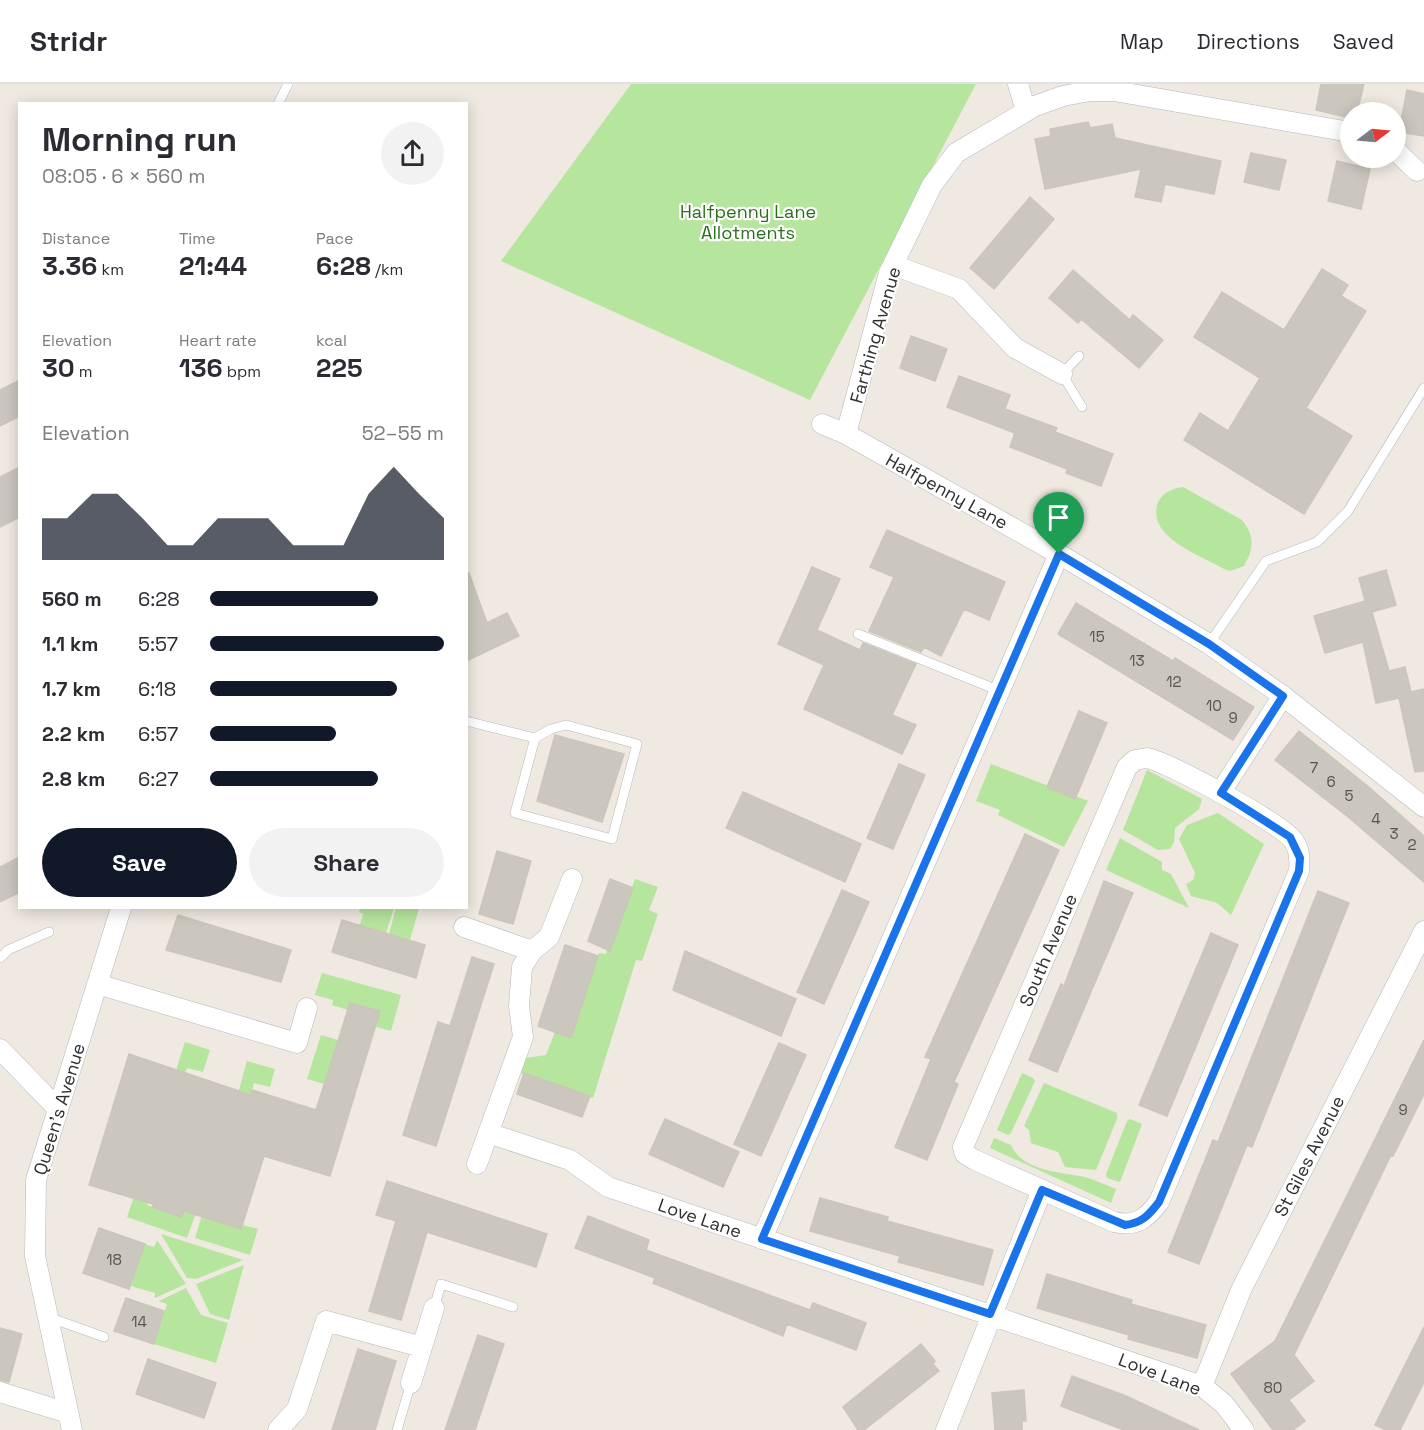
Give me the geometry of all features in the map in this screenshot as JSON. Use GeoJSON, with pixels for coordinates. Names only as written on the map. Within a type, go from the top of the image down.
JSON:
{"type":"FeatureCollection","features":[{"type":"Feature","properties":{"kind":"street"},"geometry":{"type":"LineString","coordinates":[[1018,84],[1026,111]]}},
{"type":"Feature","properties":{"kind":"street","name":"Farthing Avenue"},"geometry":{"type":"LineString","coordinates":[[846,434],[893,265],[932,184],[956,153],[1026,111],[1063,96],[1090,91],[1114,91],[1340,130]]}},
{"type":"Feature","properties":{"kind":"street"},"geometry":{"type":"LineString","coordinates":[[1406,160],[1417,171]]}},
{"type":"Feature","properties":{"kind":"street"},"geometry":{"type":"LineString","coordinates":[[893,265],[959,289],[1015,348],[1062,374]]}},
{"type":"Feature","properties":{"kind":"street","name":"Halfpenny Lane"},"geometry":{"type":"LineString","coordinates":[[822,424],[846,434],[1059,554],[1209,644],[1283,696],[1424,807]]}},
{"type":"Feature","properties":{"kind":"street"},"geometry":{"type":"LineString","coordinates":[[762,1239],[1059,554]]}},
{"type":"Feature","properties":{"kind":"street"},"geometry":{"type":"LineString","coordinates":[[946,1430],[990,1314],[1042,1190],[1125,1225],[1135,1224],[1147,1217],[1159,1202],[1299,871],[1298,849],[1290,837],[1221,793],[1283,696]]}},
{"type":"Feature","properties":{"kind":"street","name":"South Avenue"},"geometry":{"type":"LineString","coordinates":[[1042,1190],[975,1160],[965,1154],[963,1147],[1127,767],[1135,760],[1147,758],[1158,760],[1221,793]]}},
{"type":"Feature","properties":{"kind":"street"},"geometry":{"type":"LineString","coordinates":[[477,1164],[522,1037],[519,1006],[522,967],[532,951],[549,937],[572,879]]}},
{"type":"Feature","properties":{"kind":"street","name":"Queen's Avenue"},"geometry":{"type":"LineString","coordinates":[[70,1422],[35,1256],[36,1180],[121,909]]}},
{"type":"Feature","properties":{"kind":"street"},"geometry":{"type":"LineString","coordinates":[[464,927],[532,951]]}},
{"type":"Feature","properties":{"kind":"street","name":"St Giles Avenue"},"geometry":{"type":"LineString","coordinates":[[1202,1386],[1242,1288],[1424,931]]}},
{"type":"Feature","properties":{"kind":"street"},"geometry":{"type":"LineString","coordinates":[[97,984],[297,1043],[307,1008]]}},
{"type":"Feature","properties":{"kind":"street"},"geometry":{"type":"LineString","coordinates":[[0,1049],[58,1109]]}},
{"type":"Feature","properties":{"kind":"street","name":"Love Lane"},"geometry":{"type":"LineString","coordinates":[[488,1133],[570,1160],[608,1187],[1202,1386],[1224,1404],[1244,1430]]}},
{"type":"Feature","properties":{"kind":"street"},"geometry":{"type":"LineString","coordinates":[[411,1383],[434,1308]]}},
{"type":"Feature","properties":{"kind":"street"},"geometry":{"type":"LineString","coordinates":[[278,1430],[297,1409],[326,1321],[422,1347]]}},
{"type":"Feature","properties":{"kind":"street","name":"Queen's Avenue"},"geometry":{"type":"LineString","coordinates":[[0,1392],[70,1422]]}},
{"type":"Feature","properties":{"kind":"lane"},"geometry":{"type":"LineString","coordinates":[[279,102],[288,84]]}},
{"type":"Feature","properties":{"kind":"lane"},"geometry":{"type":"LineString","coordinates":[[1079,356],[1062,374],[1082,407]]}},
{"type":"Feature","properties":{"kind":"lane"},"geometry":{"type":"LineString","coordinates":[[1209,644],[1266,561],[1317,542],[1348,511],[1424,388]]}},
{"type":"Feature","properties":{"kind":"lane"},"geometry":{"type":"LineString","coordinates":[[858,634],[1001,692]]}},
{"type":"Feature","properties":{"kind":"lane"},"geometry":{"type":"LineString","coordinates":[[468,721],[536,738],[551,729],[566,725],[637,744],[612,839],[515,813],[536,738]]}},
{"type":"Feature","properties":{"kind":"lane"},"geometry":{"type":"LineString","coordinates":[[0,958],[8,950],[49,932]]}},
{"type":"Feature","properties":{"kind":"lane"},"geometry":{"type":"LineString","coordinates":[[434,1308],[441,1284],[513,1307]]}},
{"type":"Feature","properties":{"kind":"lane"},"geometry":{"type":"LineString","coordinates":[[48,1317],[104,1337]]}},
{"type":"Feature","properties":{"kind":"lane"},"geometry":{"type":"LineString","coordinates":[[397,1430],[411,1383]]}},
{"type":"Feature","properties":{"kind":"green space","name":"Halfpenny Lane Allotments"},"geometry":{"type":"Polygon","coordinates":[[[631,84],[976,84],[810,400],[501,261],[631,84]]]}},
{"type":"Feature","properties":{"kind":"green space"},"geometry":{"type":"Polygon","coordinates":[[[1183,487],[1242,520],[1252,543],[1244,566],[1230,571],[1224,569],[1179,544],[1161,527],[1156,517],[1157,505],[1161,497],[1167,492],[1183,487]]]}},
{"type":"Feature","properties":{"kind":"green space"},"geometry":{"type":"Polygon","coordinates":[[[991,764],[1088,801],[1064,847],[998,815],[1000,810],[976,801],[991,764]]]}},
{"type":"Feature","properties":{"kind":"green space"},"geometry":{"type":"Polygon","coordinates":[[[1147,770],[1202,799],[1199,809],[1175,828],[1174,842],[1170,849],[1158,850],[1123,830],[1147,770]]]}},
{"type":"Feature","properties":{"kind":"green space"},"geometry":{"type":"Polygon","coordinates":[[[1218,813],[1264,844],[1231,915],[1217,903],[1191,896],[1186,884],[1193,880],[1195,873],[1179,839],[1187,825],[1218,813]]]}},
{"type":"Feature","properties":{"kind":"green space"},"geometry":{"type":"Polygon","coordinates":[[[1120,838],[1162,862],[1162,870],[1171,874],[1189,908],[1106,870],[1120,838]]]}},
{"type":"Feature","properties":{"kind":"green space"},"geometry":{"type":"Polygon","coordinates":[[[635,879],[658,887],[649,910],[658,914],[642,961],[636,960],[593,1098],[520,1073],[526,1058],[546,1055],[555,1032],[571,1038],[599,953],[606,954],[607,949],[610,950],[635,879]]]}},
{"type":"Feature","properties":{"kind":"green space"},"geometry":{"type":"Polygon","coordinates":[[[360,909],[394,909],[386,933],[360,925],[363,914],[359,912],[360,909]]]}},
{"type":"Feature","properties":{"kind":"green space"},"geometry":{"type":"Polygon","coordinates":[[[396,909],[419,909],[410,940],[389,934],[396,909]]]}},
{"type":"Feature","properties":{"kind":"green space"},"geometry":{"type":"Polygon","coordinates":[[[322,973],[401,995],[391,1031],[376,1027],[379,1011],[350,1003],[348,1010],[332,1005],[333,1000],[315,995],[322,973]]]}},
{"type":"Feature","properties":{"kind":"green space"},"geometry":{"type":"Polygon","coordinates":[[[321,1035],[338,1040],[324,1084],[307,1079],[321,1035]]]}},
{"type":"Feature","properties":{"kind":"green space"},"geometry":{"type":"Polygon","coordinates":[[[185,1042],[210,1050],[203,1072],[187,1068],[175,1107],[165,1104],[185,1042]]]}},
{"type":"Feature","properties":{"kind":"green space"},"geometry":{"type":"Polygon","coordinates":[[[247,1061],[275,1069],[270,1087],[254,1083],[242,1125],[230,1122],[247,1061]]]}},
{"type":"Feature","properties":{"kind":"green space"},"geometry":{"type":"Polygon","coordinates":[[[1022,1073],[1035,1081],[1008,1135],[997,1130],[1022,1073]]]}},
{"type":"Feature","properties":{"kind":"green space"},"geometry":{"type":"Polygon","coordinates":[[[1044,1083],[1117,1113],[1117,1119],[1096,1170],[1065,1167],[1058,1152],[1031,1143],[1029,1130],[1024,1126],[1044,1083]]]}},
{"type":"Feature","properties":{"kind":"green space"},"geometry":{"type":"Polygon","coordinates":[[[1130,1119],[1142,1124],[1120,1182],[1107,1178],[1106,1174],[1127,1121],[1130,1119]]]}},
{"type":"Feature","properties":{"kind":"green space"},"geometry":{"type":"Polygon","coordinates":[[[994,1138],[1011,1145],[1016,1154],[1033,1165],[1054,1172],[1085,1177],[1116,1189],[1111,1203],[990,1148],[994,1138]]]}},
{"type":"Feature","properties":{"kind":"green space"},"geometry":{"type":"Polygon","coordinates":[[[139,1182],[152,1186],[147,1205],[181,1217],[185,1206],[197,1210],[187,1238],[127,1217],[139,1182]]]}},
{"type":"Feature","properties":{"kind":"green space"},"geometry":{"type":"Polygon","coordinates":[[[205,1205],[214,1220],[241,1229],[243,1225],[258,1229],[250,1255],[195,1238],[205,1205]]]}},
{"type":"Feature","properties":{"kind":"green space"},"geometry":{"type":"Polygon","coordinates":[[[161,1234],[243,1260],[196,1279],[187,1278],[161,1234]]]}},
{"type":"Feature","properties":{"kind":"green space"},"geometry":{"type":"Polygon","coordinates":[[[157,1240],[186,1284],[155,1298],[155,1293],[131,1286],[145,1244],[154,1247],[157,1240]]]}},
{"type":"Feature","properties":{"kind":"green space"},"geometry":{"type":"Polygon","coordinates":[[[244,1265],[229,1320],[210,1314],[196,1284],[244,1265]]]}},
{"type":"Feature","properties":{"kind":"green space"},"geometry":{"type":"Polygon","coordinates":[[[186,1288],[201,1315],[228,1323],[216,1363],[154,1344],[167,1304],[159,1301],[186,1288]]]}},
{"type":"Feature","properties":{"kind":"building"},"geometry":{"type":"Polygon","coordinates":[[[1321,84],[1364,84],[1360,102],[1340,102],[1340,116],[1316,110],[1321,84]]]}},
{"type":"Feature","properties":{"kind":"building"},"geometry":{"type":"Polygon","coordinates":[[[1407,90],[1424,94],[1424,136],[1406,133],[1405,102],[1407,90]]]}},
{"type":"Feature","properties":{"kind":"building"},"geometry":{"type":"Polygon","coordinates":[[[1088,122],[1090,128],[1112,124],[1115,138],[1221,161],[1214,194],[1165,184],[1161,202],[1135,197],[1141,169],[1045,189],[1035,139],[1051,136],[1050,129],[1088,122]]]}},
{"type":"Feature","properties":{"kind":"building"},"geometry":{"type":"Polygon","coordinates":[[[1251,153],[1286,160],[1279,190],[1244,182],[1251,153]]]}},
{"type":"Feature","properties":{"kind":"building"},"geometry":{"type":"Polygon","coordinates":[[[1337,161],[1340,162],[1340,168],[1370,169],[1361,209],[1328,201],[1337,161]]]}},
{"type":"Feature","properties":{"kind":"building"},"geometry":{"type":"Polygon","coordinates":[[[1030,197],[1054,219],[994,289],[970,268],[1030,197]]]}},
{"type":"Feature","properties":{"kind":"building"},"geometry":{"type":"Polygon","coordinates":[[[1322,269],[1348,285],[1341,296],[1366,311],[1306,408],[1352,436],[1304,514],[1184,440],[1200,413],[1228,431],[1260,378],[1194,337],[1222,292],[1284,330],[1322,269]]]}},
{"type":"Feature","properties":{"kind":"building"},"geometry":{"type":"Polygon","coordinates":[[[1073,270],[1130,320],[1133,315],[1163,340],[1139,368],[1081,319],[1078,323],[1049,298],[1073,270]]]}},
{"type":"Feature","properties":{"kind":"building"},"geometry":{"type":"Polygon","coordinates":[[[911,336],[947,349],[935,381],[900,368],[911,336]]]}},
{"type":"Feature","properties":{"kind":"building"},"geometry":{"type":"Polygon","coordinates":[[[959,376],[1010,395],[1005,409],[1057,428],[1055,432],[1113,454],[1101,486],[1066,473],[1067,469],[1010,447],[1015,433],[947,407],[959,376]]]}},
{"type":"Feature","properties":{"kind":"building"},"geometry":{"type":"Polygon","coordinates":[[[18,381],[18,417],[0,426],[0,390],[18,381]]]}},
{"type":"Feature","properties":{"kind":"building"},"geometry":{"type":"Polygon","coordinates":[[[18,468],[18,518],[0,527],[0,477],[18,468]]]}},
{"type":"Feature","properties":{"kind":"building"},"geometry":{"type":"Polygon","coordinates":[[[887,530],[1005,582],[989,620],[964,609],[941,656],[924,647],[921,652],[869,631],[894,577],[870,567],[887,530]]]}},
{"type":"Feature","properties":{"kind":"building"},"geometry":{"type":"Polygon","coordinates":[[[812,567],[840,579],[817,630],[860,650],[863,643],[916,664],[892,715],[916,725],[902,754],[804,709],[824,665],[778,644],[812,567]]]}},
{"type":"Feature","properties":{"kind":"building"},"geometry":{"type":"Polygon","coordinates":[[[1386,570],[1396,605],[1372,612],[1389,671],[1405,667],[1411,692],[1424,689],[1424,771],[1415,772],[1399,698],[1376,703],[1363,642],[1325,653],[1314,616],[1365,601],[1359,578],[1386,570]]]}},
{"type":"Feature","properties":{"kind":"building"},"geometry":{"type":"Polygon","coordinates":[[[468,573],[487,623],[507,613],[519,636],[468,660],[468,573]]]}},
{"type":"Feature","properties":{"kind":"building"},"geometry":{"type":"Polygon","coordinates":[[[1076,603],[1173,661],[1175,658],[1254,707],[1233,740],[1058,634],[1076,603]]]}},
{"type":"Feature","properties":{"kind":"building"},"geometry":{"type":"Polygon","coordinates":[[[1079,711],[1107,723],[1075,799],[1047,787],[1079,711]]]}},
{"type":"Feature","properties":{"kind":"building"},"geometry":{"type":"Polygon","coordinates":[[[1299,731],[1370,788],[1424,836],[1424,882],[1347,816],[1275,760],[1299,731]]]}},
{"type":"Feature","properties":{"kind":"building"},"geometry":{"type":"Polygon","coordinates":[[[555,735],[624,754],[602,822],[537,801],[555,735]]]}},
{"type":"Feature","properties":{"kind":"building"},"geometry":{"type":"Polygon","coordinates":[[[899,764],[925,775],[893,849],[867,838],[899,764]]]}},
{"type":"Feature","properties":{"kind":"building"},"geometry":{"type":"Polygon","coordinates":[[[743,792],[861,844],[845,882],[726,828],[743,792]]]}},
{"type":"Feature","properties":{"kind":"building"},"geometry":{"type":"Polygon","coordinates":[[[1025,834],[1059,850],[954,1082],[958,1084],[927,1160],[895,1147],[931,1059],[925,1057],[1025,834]]]}},
{"type":"Feature","properties":{"kind":"building"},"geometry":{"type":"Polygon","coordinates":[[[497,851],[531,861],[513,924],[479,914],[497,851]]]}},
{"type":"Feature","properties":{"kind":"building"},"geometry":{"type":"Polygon","coordinates":[[[18,858],[18,893],[0,902],[0,867],[18,858]]]}},
{"type":"Feature","properties":{"kind":"building"},"geometry":{"type":"Polygon","coordinates":[[[610,879],[633,888],[610,951],[588,941],[610,879]]]}},
{"type":"Feature","properties":{"kind":"building"},"geometry":{"type":"Polygon","coordinates":[[[1104,881],[1133,893],[1057,1072],[1029,1060],[1061,984],[1064,986],[1104,881]]]}},
{"type":"Feature","properties":{"kind":"building"},"geometry":{"type":"Polygon","coordinates":[[[842,890],[869,902],[824,1004],[797,992],[842,890]]]}},
{"type":"Feature","properties":{"kind":"building"},"geometry":{"type":"Polygon","coordinates":[[[1318,891],[1349,903],[1252,1147],[1247,1145],[1199,1264],[1168,1252],[1213,1140],[1218,1142],[1318,891]]]}},
{"type":"Feature","properties":{"kind":"building"},"geometry":{"type":"Polygon","coordinates":[[[178,915],[291,950],[281,982],[166,950],[178,915]]]}},
{"type":"Feature","properties":{"kind":"building"},"geometry":{"type":"Polygon","coordinates":[[[342,920],[425,945],[416,978],[332,952],[342,920]]]}},
{"type":"Feature","properties":{"kind":"building"},"geometry":{"type":"Polygon","coordinates":[[[1211,933],[1238,945],[1167,1116],[1139,1105],[1211,933]]]}},
{"type":"Feature","properties":{"kind":"building"},"geometry":{"type":"Polygon","coordinates":[[[565,945],[598,956],[571,1038],[538,1026],[565,945]]]}},
{"type":"Feature","properties":{"kind":"building"},"geometry":{"type":"Polygon","coordinates":[[[685,951],[796,999],[781,1036],[673,990],[685,951]]]}},
{"type":"Feature","properties":{"kind":"building"},"geometry":{"type":"Polygon","coordinates":[[[472,957],[494,964],[436,1146],[403,1135],[438,1022],[450,1026],[472,957]]]}},
{"type":"Feature","properties":{"kind":"building"},"geometry":{"type":"Polygon","coordinates":[[[350,1003],[380,1011],[330,1176],[264,1156],[241,1229],[184,1211],[181,1217],[153,1207],[153,1204],[89,1185],[129,1054],[251,1095],[252,1090],[316,1110],[350,1003]]]}},
{"type":"Feature","properties":{"kind":"building"},"geometry":{"type":"Polygon","coordinates":[[[1424,1040],[1424,1094],[1393,1156],[1391,1155],[1294,1355],[1314,1381],[1289,1400],[1305,1421],[1293,1430],[1273,1430],[1231,1374],[1275,1341],[1424,1040]]]}},
{"type":"Feature","properties":{"kind":"building"},"geometry":{"type":"Polygon","coordinates":[[[779,1043],[806,1055],[761,1156],[734,1144],[779,1043]]]}},
{"type":"Feature","properties":{"kind":"building"},"geometry":{"type":"Polygon","coordinates":[[[524,1073],[590,1096],[582,1117],[517,1094],[524,1073]]]}},
{"type":"Feature","properties":{"kind":"building"},"geometry":{"type":"Polygon","coordinates":[[[665,1119],[739,1152],[723,1187],[649,1154],[665,1119]]]}},
{"type":"Feature","properties":{"kind":"building"},"geometry":{"type":"Polygon","coordinates":[[[387,1181],[547,1234],[536,1267],[427,1232],[401,1320],[369,1311],[396,1221],[376,1215],[387,1181]]]}},
{"type":"Feature","properties":{"kind":"building"},"geometry":{"type":"Polygon","coordinates":[[[820,1198],[888,1217],[887,1221],[993,1250],[983,1285],[898,1262],[900,1256],[810,1231],[820,1198]]]}},
{"type":"Feature","properties":{"kind":"building"},"geometry":{"type":"Polygon","coordinates":[[[588,1216],[649,1240],[646,1250],[810,1310],[813,1303],[866,1323],[856,1350],[787,1324],[783,1336],[653,1283],[655,1278],[575,1248],[588,1216]]]}},
{"type":"Feature","properties":{"kind":"building"},"geometry":{"type":"Polygon","coordinates":[[[99,1228],[145,1244],[129,1289],[83,1273],[99,1228]]]}},
{"type":"Feature","properties":{"kind":"building"},"geometry":{"type":"Polygon","coordinates":[[[1047,1274],[1132,1300],[1131,1304],[1206,1325],[1197,1358],[1128,1339],[1129,1335],[1037,1308],[1047,1274]]]}},
{"type":"Feature","properties":{"kind":"building"},"geometry":{"type":"Polygon","coordinates":[[[126,1298],[164,1311],[154,1344],[114,1331],[126,1298]]]}},
{"type":"Feature","properties":{"kind":"building"},"geometry":{"type":"Polygon","coordinates":[[[1424,1327],[1424,1382],[1400,1430],[1386,1430],[1375,1425],[1424,1327]]]}},
{"type":"Feature","properties":{"kind":"building"},"geometry":{"type":"Polygon","coordinates":[[[0,1328],[22,1334],[9,1382],[0,1380],[0,1328]]]}},
{"type":"Feature","properties":{"kind":"building"},"geometry":{"type":"Polygon","coordinates":[[[478,1335],[504,1344],[475,1430],[445,1430],[478,1335]]]}},
{"type":"Feature","properties":{"kind":"building"},"geometry":{"type":"Polygon","coordinates":[[[921,1344],[935,1361],[933,1364],[939,1371],[864,1430],[858,1430],[843,1407],[921,1344]]]}},
{"type":"Feature","properties":{"kind":"building"},"geometry":{"type":"Polygon","coordinates":[[[358,1349],[396,1361],[375,1430],[332,1430],[358,1349]]]}},
{"type":"Feature","properties":{"kind":"building"},"geometry":{"type":"Polygon","coordinates":[[[148,1359],[216,1383],[204,1418],[136,1394],[148,1359]]]}},
{"type":"Feature","properties":{"kind":"building"},"geometry":{"type":"Polygon","coordinates":[[[1072,1376],[1126,1396],[1199,1430],[1124,1430],[1061,1406],[1072,1376]]]}},
{"type":"Feature","properties":{"kind":"building"},"geometry":{"type":"Polygon","coordinates":[[[1024,1390],[1026,1421],[1022,1421],[1022,1430],[995,1430],[992,1393],[1024,1390]]]}},
{"type":"Feature","properties":{"kind":"route"},"geometry":{"type":"LineString","coordinates":[[1059,554],[1209,644],[1283,696],[1221,793],[1290,837],[1295,843],[1300,858],[1299,871],[1159,1202],[1147,1217],[1135,1224],[1125,1225],[1042,1190],[990,1314],[762,1239],[1059,554]]}}]}
